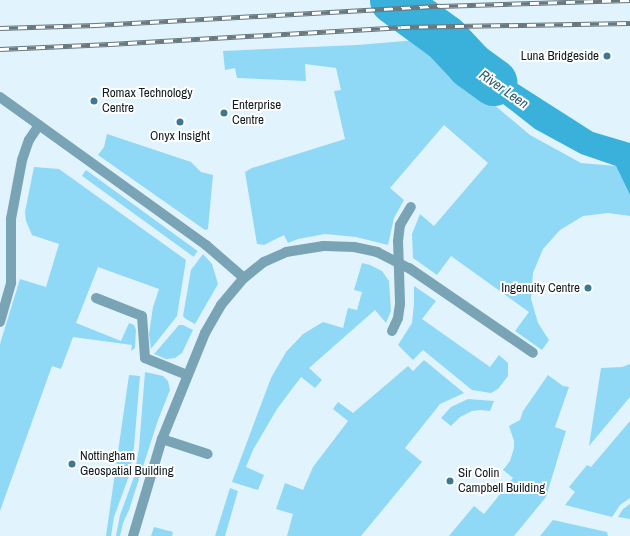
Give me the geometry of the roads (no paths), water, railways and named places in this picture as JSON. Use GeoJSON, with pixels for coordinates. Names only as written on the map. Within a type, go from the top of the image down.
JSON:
{"type":"FeatureCollection","features":[{"type":"Feature","properties":{"kind":"lane"},"geometry":{"type":"LineString","coordinates":[[0,97],[206,245],[244,278]]}},
{"type":"Feature","properties":{"kind":"lane"},"geometry":{"type":"LineString","coordinates":[[0,322],[11,283],[11,219],[22,160],[29,140],[39,125]]}},
{"type":"Feature","properties":{"kind":"lane"},"geometry":{"type":"LineString","coordinates":[[392,332],[398,318],[400,303],[398,241],[400,225],[411,207]]}},
{"type":"Feature","properties":{"kind":"lane"},"geometry":{"type":"LineString","coordinates":[[133,536],[162,439],[208,327],[221,304],[244,278],[264,262],[286,252],[324,246],[354,247],[377,252],[398,262],[533,353]]}},
{"type":"Feature","properties":{"kind":"lane"},"geometry":{"type":"LineString","coordinates":[[96,298],[142,316],[145,358],[187,375]]}},
{"type":"Feature","properties":{"kind":"lane"},"geometry":{"type":"LineString","coordinates":[[162,439],[208,454]]}},
{"type":"Feature","properties":{"kind":"water"},"geometry":{"type":"Polygon","coordinates":[[[476,37],[478,56],[485,63],[593,132],[630,143],[630,195],[616,166],[581,154],[535,129],[438,53],[427,49],[417,40],[476,37]]]}},
{"type":"Feature","properties":{"kind":"waterway","name":"River Leen"},"geometry":{"type":"LineString","coordinates":[[393,0],[445,38],[470,65],[493,82]]}},
{"type":"Feature","properties":{"kind":"railway"},"geometry":{"type":"LineString","coordinates":[[0,28],[96,25],[440,6],[630,0]]}},
{"type":"Feature","properties":{"kind":"railway"},"geometry":{"type":"LineString","coordinates":[[0,49],[401,27],[630,23]]}},
{"type":"Feature","properties":{"kind":"place","name":"Luna Bridgeside"},"geometry":{"type":"Point","coordinates":[607,56]}},
{"type":"Feature","properties":{"kind":"place","name":"Romax Technology Centre"},"geometry":{"type":"Point","coordinates":[94,101]}},
{"type":"Feature","properties":{"kind":"place","name":"Enterprise Centre"},"geometry":{"type":"Point","coordinates":[224,113]}},
{"type":"Feature","properties":{"kind":"place","name":"Onyx Insight"},"geometry":{"type":"Point","coordinates":[180,122]}},
{"type":"Feature","properties":{"kind":"place","name":"Ingenuity Centre"},"geometry":{"type":"Point","coordinates":[588,288]}},
{"type":"Feature","properties":{"kind":"place","name":"Nottingham Geospatial Building"},"geometry":{"type":"Point","coordinates":[72,464]}},
{"type":"Feature","properties":{"kind":"place","name":"Sir Colin Campbell Building"},"geometry":{"type":"Point","coordinates":[450,481]}}]}
